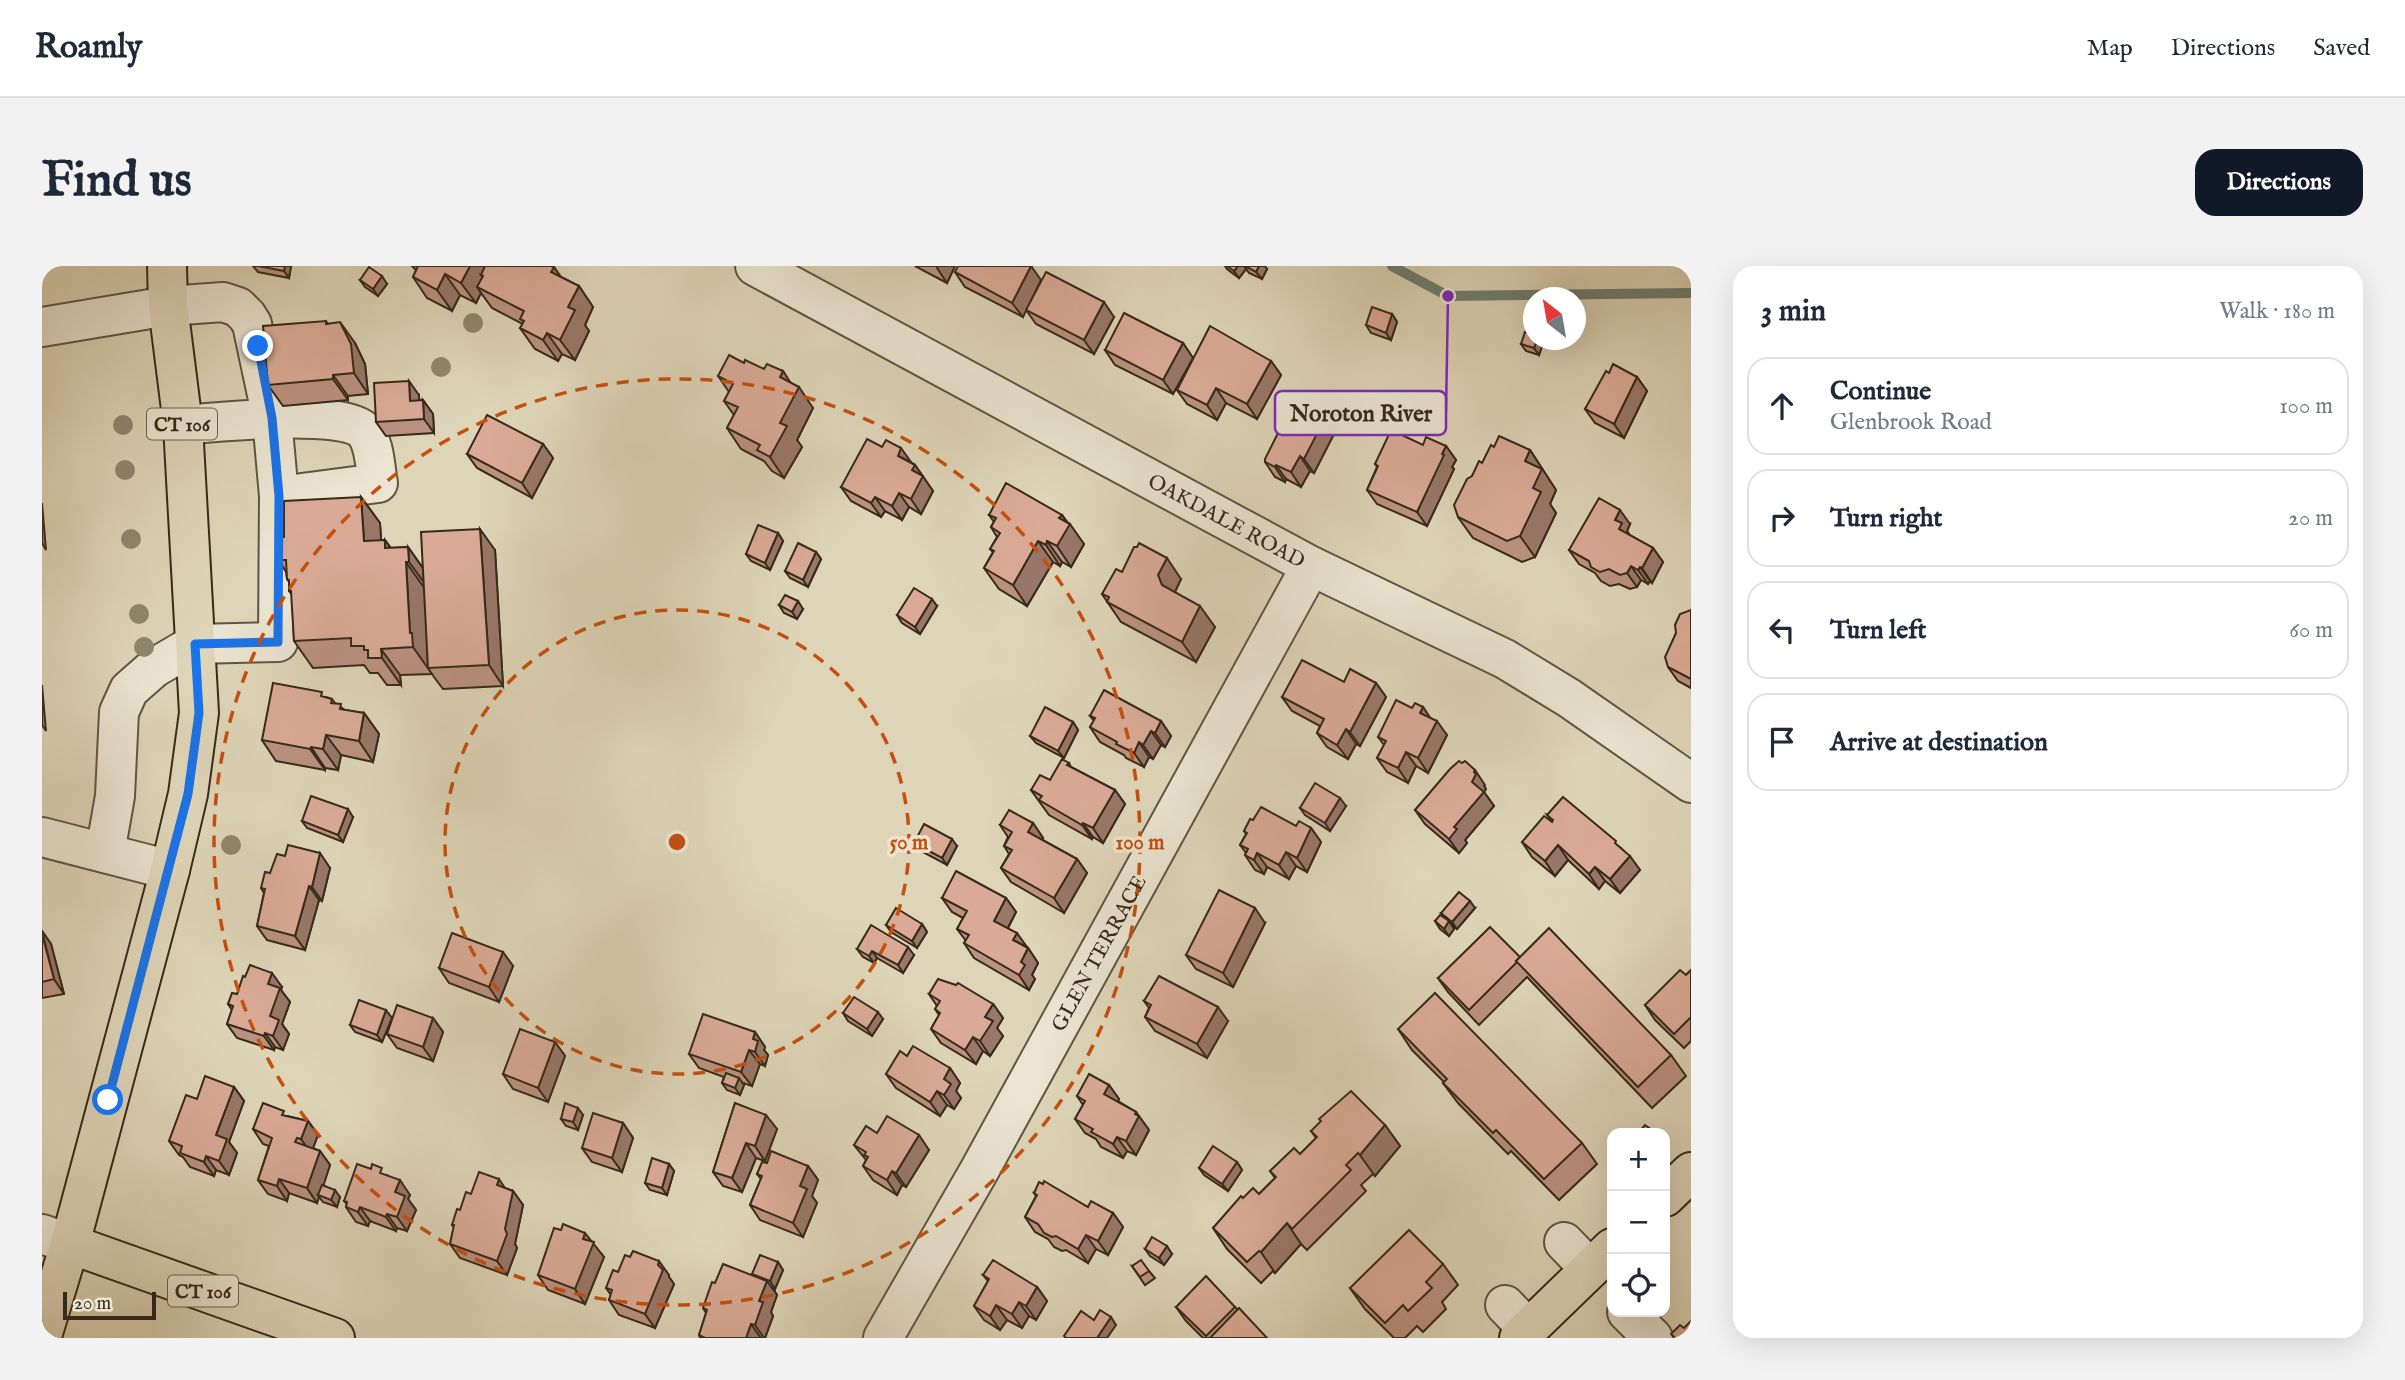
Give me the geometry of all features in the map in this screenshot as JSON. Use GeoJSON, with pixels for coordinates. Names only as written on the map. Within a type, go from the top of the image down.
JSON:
{"type":"FeatureCollection","features":[{"type":"Feature","properties":{"kind":"main road","name":"CT 106"},"geometry":{"type":"LineString","coordinates":[[167,266],[168,306],[183,425],[199,713],[188,794],[170,870],[56,1239],[335,1338]]}},
{"type":"Feature","properties":{"kind":"main road"},"geometry":{"type":"LineString","coordinates":[[42,1336],[56,1239]]}},
{"type":"Feature","properties":{"kind":"main road"},"geometry":{"type":"LineString","coordinates":[[1518,1324],[1600,1272]]}},
{"type":"Feature","properties":{"kind":"street","name":"OAKDALE ROAD"},"geometry":{"type":"LineString","coordinates":[[755,266],[1311,566],[1505,659],[1569,698],[1691,783]]}},
{"type":"Feature","properties":{"kind":"street"},"geometry":{"type":"LineString","coordinates":[[42,327],[168,306],[223,302],[238,307],[247,316],[258,346],[272,418],[279,496],[278,642],[195,644],[154,668],[130,690],[119,712],[115,796],[105,853]]}},
{"type":"Feature","properties":{"kind":"street"},"geometry":{"type":"LineString","coordinates":[[183,425],[272,418],[346,423],[364,431],[370,442],[378,483],[279,496]]}},
{"type":"Feature","properties":{"kind":"street","name":"GLEN TERRACE"},"geometry":{"type":"LineString","coordinates":[[883,1338],[979,1171],[1311,566]]}},
{"type":"Feature","properties":{"kind":"street"},"geometry":{"type":"LineString","coordinates":[[42,837],[170,870]]}},
{"type":"Feature","properties":{"kind":"street"},"geometry":{"type":"LineString","coordinates":[[1564,1242],[1600,1272]]}},
{"type":"Feature","properties":{"kind":"street"},"geometry":{"type":"LineString","coordinates":[[1632,1317],[1653,1338]]}},
{"type":"Feature","properties":{"kind":"building"},"geometry":{"type":"Polygon","coordinates":[[[258,266],[285,266],[284,271],[258,266]]]}},
{"type":"Feature","properties":{"kind":"building"},"geometry":{"type":"Polygon","coordinates":[[[418,266],[470,266],[461,283],[445,274],[437,290],[413,277],[418,266]]]}},
{"type":"Feature","properties":{"kind":"building"},"geometry":{"type":"Polygon","coordinates":[[[485,266],[551,266],[554,267],[551,272],[579,286],[568,307],[575,310],[560,340],[547,333],[543,340],[520,328],[524,321],[520,319],[524,311],[477,287],[485,266]]]}},
{"type":"Feature","properties":{"kind":"building"},"geometry":{"type":"Polygon","coordinates":[[[958,266],[1031,266],[1012,303],[955,272],[958,266]]]}},
{"type":"Feature","properties":{"kind":"building"},"geometry":{"type":"Polygon","coordinates":[[[1245,266],[1259,266],[1256,272],[1245,266]]]}},
{"type":"Feature","properties":{"kind":"building"},"geometry":{"type":"Polygon","coordinates":[[[369,267],[382,276],[373,289],[360,280],[369,267]]]}},
{"type":"Feature","properties":{"kind":"building"},"geometry":{"type":"Polygon","coordinates":[[[1046,272],[1104,302],[1084,340],[1026,310],[1046,272]]]}},
{"type":"Feature","properties":{"kind":"building"},"geometry":{"type":"Polygon","coordinates":[[[1372,307],[1392,314],[1386,333],[1366,325],[1372,307]]]}},
{"type":"Feature","properties":{"kind":"building"},"geometry":{"type":"Polygon","coordinates":[[[1124,313],[1183,343],[1163,380],[1105,350],[1124,313]]]}},
{"type":"Feature","properties":{"kind":"building"},"geometry":{"type":"Polygon","coordinates":[[[326,321],[326,324],[340,322],[351,344],[354,373],[333,375],[333,379],[268,385],[263,326],[326,321]]]}},
{"type":"Feature","properties":{"kind":"building"},"geometry":{"type":"Polygon","coordinates":[[[1210,326],[1271,361],[1247,404],[1216,388],[1207,405],[1177,390],[1210,326]]]}},
{"type":"Feature","properties":{"kind":"building"},"geometry":{"type":"Polygon","coordinates":[[[729,355],[764,369],[767,364],[783,371],[780,377],[799,387],[780,423],[787,426],[770,457],[757,450],[760,445],[727,428],[738,407],[724,401],[733,384],[718,376],[729,355]]]}},
{"type":"Feature","properties":{"kind":"building"},"geometry":{"type":"Polygon","coordinates":[[[1613,364],[1637,377],[1614,424],[1585,409],[1606,371],[1609,373],[1613,364]]]}},
{"type":"Feature","properties":{"kind":"building"},"geometry":{"type":"Polygon","coordinates":[[[409,381],[410,401],[423,400],[424,419],[376,422],[374,383],[409,381]]]}},
{"type":"Feature","properties":{"kind":"building"},"geometry":{"type":"Polygon","coordinates":[[[1307,400],[1320,407],[1324,420],[1304,459],[1300,456],[1291,472],[1265,462],[1292,405],[1307,400]]]}},
{"type":"Feature","properties":{"kind":"building"},"geometry":{"type":"Polygon","coordinates":[[[487,415],[543,444],[522,483],[467,454],[487,415]]]}},
{"type":"Feature","properties":{"kind":"building"},"geometry":{"type":"Polygon","coordinates":[[[1391,430],[1423,445],[1426,437],[1446,446],[1417,512],[1367,490],[1378,466],[1375,464],[1391,430]]]}},
{"type":"Feature","properties":{"kind":"building"},"geometry":{"type":"Polygon","coordinates":[[[1499,436],[1530,450],[1525,461],[1542,469],[1533,488],[1541,492],[1520,536],[1507,541],[1458,517],[1454,505],[1467,479],[1472,476],[1479,461],[1482,463],[1491,445],[1494,447],[1499,436]]]}},
{"type":"Feature","properties":{"kind":"building"},"geometry":{"type":"Polygon","coordinates":[[[867,439],[882,447],[886,440],[901,448],[898,456],[915,465],[912,470],[923,476],[911,499],[899,493],[892,506],[875,497],[871,503],[841,487],[867,439]]]}},
{"type":"Feature","properties":{"kind":"building"},"geometry":{"type":"Polygon","coordinates":[[[1006,483],[1062,515],[1059,518],[1070,524],[1057,546],[1047,541],[1046,545],[1038,541],[1013,585],[984,568],[994,551],[990,549],[1000,533],[991,527],[996,518],[989,515],[1006,483]]]}},
{"type":"Feature","properties":{"kind":"building"},"geometry":{"type":"Polygon","coordinates":[[[361,497],[364,541],[385,540],[385,548],[408,547],[409,562],[406,562],[413,647],[381,649],[382,658],[368,658],[368,650],[364,650],[364,646],[351,646],[351,638],[294,641],[286,560],[279,560],[277,537],[284,537],[284,501],[361,497]]]}},
{"type":"Feature","properties":{"kind":"building"},"geometry":{"type":"Polygon","coordinates":[[[1599,498],[1620,510],[1615,520],[1622,523],[1619,529],[1653,548],[1642,568],[1638,570],[1631,566],[1627,573],[1620,575],[1609,569],[1600,572],[1591,567],[1589,561],[1569,550],[1599,498]]]}},
{"type":"Feature","properties":{"kind":"building"},"geometry":{"type":"Polygon","coordinates":[[[758,525],[778,533],[765,563],[746,554],[758,525]]]}},
{"type":"Feature","properties":{"kind":"building"},"geometry":{"type":"Polygon","coordinates":[[[480,529],[489,665],[428,668],[421,532],[480,529]]]}},
{"type":"Feature","properties":{"kind":"building"},"geometry":{"type":"Polygon","coordinates":[[[798,543],[816,552],[803,580],[785,571],[798,543]]]}},
{"type":"Feature","properties":{"kind":"building"},"geometry":{"type":"Polygon","coordinates":[[[1139,543],[1167,558],[1158,575],[1162,585],[1200,606],[1182,642],[1107,602],[1109,597],[1102,594],[1116,569],[1122,572],[1134,547],[1139,543]]]}},
{"type":"Feature","properties":{"kind":"building"},"geometry":{"type":"Polygon","coordinates":[[[914,588],[932,599],[915,627],[897,615],[914,588]]]}},
{"type":"Feature","properties":{"kind":"building"},"geometry":{"type":"Polygon","coordinates":[[[785,595],[798,601],[792,612],[779,605],[785,595]]]}},
{"type":"Feature","properties":{"kind":"building"},"geometry":{"type":"Polygon","coordinates":[[[1691,610],[1691,679],[1668,667],[1665,657],[1676,633],[1675,625],[1680,614],[1691,610]]]}},
{"type":"Feature","properties":{"kind":"building"},"geometry":{"type":"Polygon","coordinates":[[[1302,660],[1344,682],[1350,669],[1376,683],[1350,732],[1346,729],[1337,745],[1317,733],[1324,719],[1282,697],[1302,660]]]}},
{"type":"Feature","properties":{"kind":"building"},"geometry":{"type":"Polygon","coordinates":[[[273,683],[322,692],[321,696],[332,699],[331,703],[341,704],[340,709],[364,713],[359,741],[326,735],[323,749],[310,749],[262,740],[273,683]]]}},
{"type":"Feature","properties":{"kind":"building"},"geometry":{"type":"Polygon","coordinates":[[[1104,690],[1161,721],[1155,733],[1151,731],[1143,745],[1139,742],[1134,753],[1090,727],[1095,718],[1090,716],[1104,690]]]}},
{"type":"Feature","properties":{"kind":"building"},"geometry":{"type":"Polygon","coordinates":[[[1396,700],[1412,708],[1415,703],[1423,707],[1420,713],[1437,721],[1418,758],[1406,752],[1398,768],[1377,758],[1386,741],[1378,737],[1396,700]]]}},
{"type":"Feature","properties":{"kind":"building"},"geometry":{"type":"Polygon","coordinates":[[[1045,707],[1073,722],[1058,751],[1030,736],[1045,707]]]}},
{"type":"Feature","properties":{"kind":"building"},"geometry":{"type":"Polygon","coordinates":[[[1062,759],[1069,763],[1067,765],[1115,790],[1093,828],[1083,823],[1082,825],[1039,800],[1042,796],[1031,790],[1040,775],[1050,780],[1062,759]]]}},
{"type":"Feature","properties":{"kind":"building"},"geometry":{"type":"Polygon","coordinates":[[[1459,761],[1465,761],[1475,770],[1472,782],[1484,792],[1454,827],[1457,829],[1449,839],[1415,810],[1459,761]]]}},
{"type":"Feature","properties":{"kind":"building"},"geometry":{"type":"Polygon","coordinates":[[[1315,783],[1340,798],[1325,823],[1300,808],[1315,783]]]}},
{"type":"Feature","properties":{"kind":"building"},"geometry":{"type":"Polygon","coordinates":[[[311,796],[348,809],[338,835],[302,821],[311,796]]]}},
{"type":"Feature","properties":{"kind":"building"},"geometry":{"type":"Polygon","coordinates":[[[1563,797],[1630,856],[1610,879],[1595,867],[1589,874],[1558,845],[1545,861],[1522,842],[1544,816],[1552,822],[1547,815],[1563,797]]]}},
{"type":"Feature","properties":{"kind":"building"},"geometry":{"type":"Polygon","coordinates":[[[1261,807],[1296,826],[1299,821],[1311,828],[1297,858],[1286,852],[1279,865],[1257,853],[1254,860],[1245,855],[1248,849],[1240,845],[1247,833],[1244,831],[1261,807]]]}},
{"type":"Feature","properties":{"kind":"building"},"geometry":{"type":"Polygon","coordinates":[[[1009,810],[1033,823],[1028,832],[1077,859],[1054,898],[1001,868],[1012,850],[1004,846],[1012,832],[1000,825],[1009,810]]]}},
{"type":"Feature","properties":{"kind":"building"},"geometry":{"type":"Polygon","coordinates":[[[924,824],[952,839],[942,858],[914,843],[924,824]]]}},
{"type":"Feature","properties":{"kind":"building"},"geometry":{"type":"Polygon","coordinates":[[[288,845],[320,853],[312,887],[309,886],[295,936],[257,926],[265,889],[261,888],[265,872],[270,873],[277,854],[285,856],[288,845]]]}},
{"type":"Feature","properties":{"kind":"building"},"geometry":{"type":"Polygon","coordinates":[[[956,871],[1006,898],[994,921],[1017,933],[1013,940],[1028,948],[1021,962],[1025,965],[1019,975],[964,943],[969,935],[957,929],[967,911],[942,898],[956,871]]]}},
{"type":"Feature","properties":{"kind":"building"},"geometry":{"type":"Polygon","coordinates":[[[1219,890],[1255,908],[1223,973],[1186,955],[1219,890]]]}},
{"type":"Feature","properties":{"kind":"building"},"geometry":{"type":"Polygon","coordinates":[[[1459,892],[1470,901],[1452,922],[1441,913],[1459,892]]]}},
{"type":"Feature","properties":{"kind":"building"},"geometry":{"type":"Polygon","coordinates":[[[896,908],[922,924],[912,941],[886,925],[896,908]]]}},
{"type":"Feature","properties":{"kind":"building"},"geometry":{"type":"Polygon","coordinates":[[[1440,915],[1449,921],[1444,929],[1435,921],[1440,915]]]}},
{"type":"Feature","properties":{"kind":"building"},"geometry":{"type":"Polygon","coordinates":[[[871,925],[908,947],[898,965],[872,951],[869,956],[857,949],[871,925]]]}},
{"type":"Feature","properties":{"kind":"building"},"geometry":{"type":"Polygon","coordinates":[[[1490,927],[1520,957],[1469,1010],[1438,978],[1490,927]]]}},
{"type":"Feature","properties":{"kind":"building"},"geometry":{"type":"Polygon","coordinates":[[[1549,928],[1671,1055],[1638,1087],[1516,961],[1549,928]]]}},
{"type":"Feature","properties":{"kind":"building"},"geometry":{"type":"Polygon","coordinates":[[[452,933],[503,952],[489,987],[439,968],[452,933]]]}},
{"type":"Feature","properties":{"kind":"building"},"geometry":{"type":"Polygon","coordinates":[[[42,934],[54,979],[42,982],[42,934]]]}},
{"type":"Feature","properties":{"kind":"building"},"geometry":{"type":"Polygon","coordinates":[[[250,965],[272,973],[268,984],[280,988],[270,1016],[279,1020],[273,1036],[265,1033],[264,1036],[227,1024],[233,1006],[228,1004],[232,993],[237,994],[250,965]]]}},
{"type":"Feature","properties":{"kind":"building"},"geometry":{"type":"Polygon","coordinates":[[[1680,970],[1686,975],[1691,970],[1691,1017],[1674,1034],[1645,1005],[1680,970]]]}},
{"type":"Feature","properties":{"kind":"building"},"geometry":{"type":"Polygon","coordinates":[[[1159,976],[1218,1007],[1197,1044],[1145,1017],[1151,1005],[1144,1001],[1159,976]]]}},
{"type":"Feature","properties":{"kind":"building"},"geometry":{"type":"Polygon","coordinates":[[[938,979],[956,985],[958,983],[993,1004],[985,1017],[993,1021],[980,1041],[973,1037],[965,1050],[931,1029],[940,1013],[935,1009],[940,1001],[929,994],[938,979]]]}},
{"type":"Feature","properties":{"kind":"building"},"geometry":{"type":"Polygon","coordinates":[[[1435,993],[1582,1143],[1544,1179],[1496,1130],[1493,1133],[1443,1083],[1447,1079],[1398,1029],[1435,993]]]}},
{"type":"Feature","properties":{"kind":"building"},"geometry":{"type":"Polygon","coordinates":[[[854,997],[878,1012],[867,1029],[843,1013],[854,997]]]}},
{"type":"Feature","properties":{"kind":"building"},"geometry":{"type":"Polygon","coordinates":[[[359,1000],[386,1010],[377,1035],[350,1025],[359,1000]]]}},
{"type":"Feature","properties":{"kind":"building"},"geometry":{"type":"Polygon","coordinates":[[[397,1005],[433,1018],[423,1047],[387,1034],[397,1005]]]}},
{"type":"Feature","properties":{"kind":"building"},"geometry":{"type":"Polygon","coordinates":[[[703,1014],[755,1032],[753,1039],[758,1041],[755,1052],[749,1050],[741,1072],[689,1054],[703,1014]]]}},
{"type":"Feature","properties":{"kind":"building"},"geometry":{"type":"Polygon","coordinates":[[[520,1029],[555,1042],[538,1088],[503,1074],[520,1029]]]}},
{"type":"Feature","properties":{"kind":"building"},"geometry":{"type":"Polygon","coordinates":[[[913,1046],[950,1068],[944,1079],[951,1084],[944,1095],[937,1091],[930,1102],[886,1074],[900,1051],[907,1056],[913,1046]]]}},
{"type":"Feature","properties":{"kind":"building"},"geometry":{"type":"Polygon","coordinates":[[[726,1073],[739,1078],[735,1088],[722,1083],[726,1073]]]}},
{"type":"Feature","properties":{"kind":"building"},"geometry":{"type":"Polygon","coordinates":[[[1089,1074],[1109,1085],[1104,1094],[1139,1116],[1126,1141],[1117,1137],[1113,1144],[1075,1119],[1085,1101],[1077,1096],[1089,1074]]]}},
{"type":"Feature","properties":{"kind":"building"},"geometry":{"type":"Polygon","coordinates":[[[205,1076],[234,1087],[216,1135],[227,1139],[219,1161],[206,1156],[204,1162],[180,1153],[182,1146],[169,1141],[186,1095],[197,1099],[205,1076]]]}},
{"type":"Feature","properties":{"kind":"building"},"geometry":{"type":"Polygon","coordinates":[[[1351,1091],[1385,1125],[1360,1155],[1358,1153],[1346,1165],[1351,1170],[1292,1229],[1287,1223],[1261,1252],[1247,1262],[1213,1228],[1241,1196],[1243,1198],[1253,1188],[1259,1194],[1276,1177],[1270,1171],[1294,1148],[1300,1154],[1317,1137],[1311,1131],[1321,1121],[1319,1119],[1351,1091]]]}},
{"type":"Feature","properties":{"kind":"building"},"geometry":{"type":"Polygon","coordinates":[[[263,1103],[284,1111],[282,1115],[308,1121],[301,1139],[297,1138],[295,1142],[320,1151],[307,1188],[279,1179],[277,1186],[258,1180],[272,1138],[253,1129],[263,1103]]]}},
{"type":"Feature","properties":{"kind":"building"},"geometry":{"type":"Polygon","coordinates":[[[565,1103],[578,1108],[573,1122],[561,1119],[565,1103]]]}},
{"type":"Feature","properties":{"kind":"building"},"geometry":{"type":"Polygon","coordinates":[[[735,1103],[766,1115],[755,1146],[746,1143],[732,1178],[713,1172],[735,1103]]]}},
{"type":"Feature","properties":{"kind":"building"},"geometry":{"type":"Polygon","coordinates":[[[593,1113],[623,1123],[612,1158],[582,1148],[593,1113]]]}},
{"type":"Feature","properties":{"kind":"building"},"geometry":{"type":"Polygon","coordinates":[[[887,1116],[919,1135],[896,1173],[892,1171],[887,1180],[863,1166],[868,1157],[864,1155],[866,1152],[854,1145],[866,1126],[877,1133],[887,1116]]]}},
{"type":"Feature","properties":{"kind":"building"},"geometry":{"type":"Polygon","coordinates":[[[1213,1146],[1237,1162],[1222,1184],[1199,1168],[1213,1146]]]}},
{"type":"Feature","properties":{"kind":"building"},"geometry":{"type":"Polygon","coordinates":[[[771,1151],[808,1166],[800,1186],[807,1189],[793,1223],[750,1205],[762,1176],[757,1174],[762,1162],[767,1163],[771,1151]]]}},
{"type":"Feature","properties":{"kind":"building"},"geometry":{"type":"Polygon","coordinates":[[[652,1158],[669,1164],[662,1188],[645,1183],[652,1158]]]}},
{"type":"Feature","properties":{"kind":"building"},"geometry":{"type":"Polygon","coordinates":[[[357,1164],[371,1169],[372,1164],[382,1168],[380,1173],[400,1180],[395,1192],[405,1196],[397,1217],[387,1214],[386,1217],[360,1207],[358,1212],[346,1207],[347,1202],[344,1201],[357,1164]]]}},
{"type":"Feature","properties":{"kind":"building"},"geometry":{"type":"Polygon","coordinates":[[[479,1172],[499,1179],[497,1185],[513,1191],[505,1229],[507,1234],[497,1261],[450,1244],[457,1209],[460,1210],[466,1192],[471,1194],[479,1172]]]}},
{"type":"Feature","properties":{"kind":"building"},"geometry":{"type":"Polygon","coordinates":[[[1044,1181],[1088,1207],[1091,1201],[1113,1213],[1098,1241],[1086,1235],[1078,1249],[1056,1236],[1044,1233],[1038,1224],[1025,1217],[1037,1195],[1034,1193],[1039,1182],[1043,1184],[1044,1181]]]}},
{"type":"Feature","properties":{"kind":"building"},"geometry":{"type":"Polygon","coordinates":[[[322,1185],[335,1190],[331,1200],[318,1195],[322,1185]]]}},
{"type":"Feature","properties":{"kind":"building"},"geometry":{"type":"Polygon","coordinates":[[[563,1224],[585,1233],[583,1239],[594,1242],[575,1289],[538,1275],[554,1228],[561,1230],[563,1224]]]}},
{"type":"Feature","properties":{"kind":"building"},"geometry":{"type":"Polygon","coordinates":[[[1409,1230],[1443,1264],[1426,1282],[1432,1288],[1408,1311],[1403,1305],[1385,1323],[1350,1288],[1409,1230]]]}},
{"type":"Feature","properties":{"kind":"building"},"geometry":{"type":"Polygon","coordinates":[[[1152,1237],[1167,1246],[1159,1258],[1145,1249],[1152,1237]]]}},
{"type":"Feature","properties":{"kind":"building"},"geometry":{"type":"Polygon","coordinates":[[[633,1251],[659,1261],[658,1265],[663,1270],[645,1314],[609,1300],[612,1290],[606,1288],[613,1270],[618,1272],[625,1255],[630,1257],[633,1251]]]}},
{"type":"Feature","properties":{"kind":"building"},"geometry":{"type":"Polygon","coordinates":[[[760,1255],[778,1262],[770,1281],[752,1274],[760,1255]]]}},
{"type":"Feature","properties":{"kind":"building"},"geometry":{"type":"Polygon","coordinates":[[[993,1260],[1037,1287],[1026,1306],[1019,1302],[1012,1314],[996,1305],[990,1316],[974,1306],[989,1279],[983,1275],[993,1260]]]}},
{"type":"Feature","properties":{"kind":"building"},"geometry":{"type":"Polygon","coordinates":[[[1141,1260],[1149,1271],[1140,1277],[1132,1266],[1141,1260]]]}},
{"type":"Feature","properties":{"kind":"building"},"geometry":{"type":"Polygon","coordinates":[[[723,1264],[767,1281],[759,1301],[763,1302],[755,1325],[751,1324],[746,1338],[705,1338],[699,1335],[707,1310],[703,1308],[712,1282],[715,1283],[723,1264]]]}},
{"type":"Feature","properties":{"kind":"building"},"geometry":{"type":"Polygon","coordinates":[[[1206,1276],[1235,1307],[1206,1336],[1176,1307],[1206,1276]]]}},
{"type":"Feature","properties":{"kind":"building"},"geometry":{"type":"Polygon","coordinates":[[[1239,1308],[1267,1338],[1210,1338],[1239,1308]]]}},
{"type":"Feature","properties":{"kind":"building"},"geometry":{"type":"Polygon","coordinates":[[[1100,1310],[1111,1317],[1097,1338],[1064,1336],[1081,1311],[1094,1320],[1100,1310]]]}},
{"type":"Feature","properties":{"kind":"building"},"geometry":{"type":"Polygon","coordinates":[[[1691,1321],[1691,1338],[1675,1338],[1671,1334],[1680,1325],[1684,1328],[1691,1321]]]}},
{"type":"Feature","properties":{"kind":"waterway"},"geometry":{"type":"LineString","coordinates":[[1392,266],[1448,296],[1691,293]]}},
{"type":"Feature","properties":{"kind":"place","name":"Noroton River"},"geometry":{"type":"Point","coordinates":[1448,296]}},
{"type":"Feature","properties":{"kind":"route"},"geometry":{"type":"LineString","coordinates":[[108,1100],[188,794],[199,713],[195,644],[278,642],[279,496],[272,418],[258,346]]}}]}
